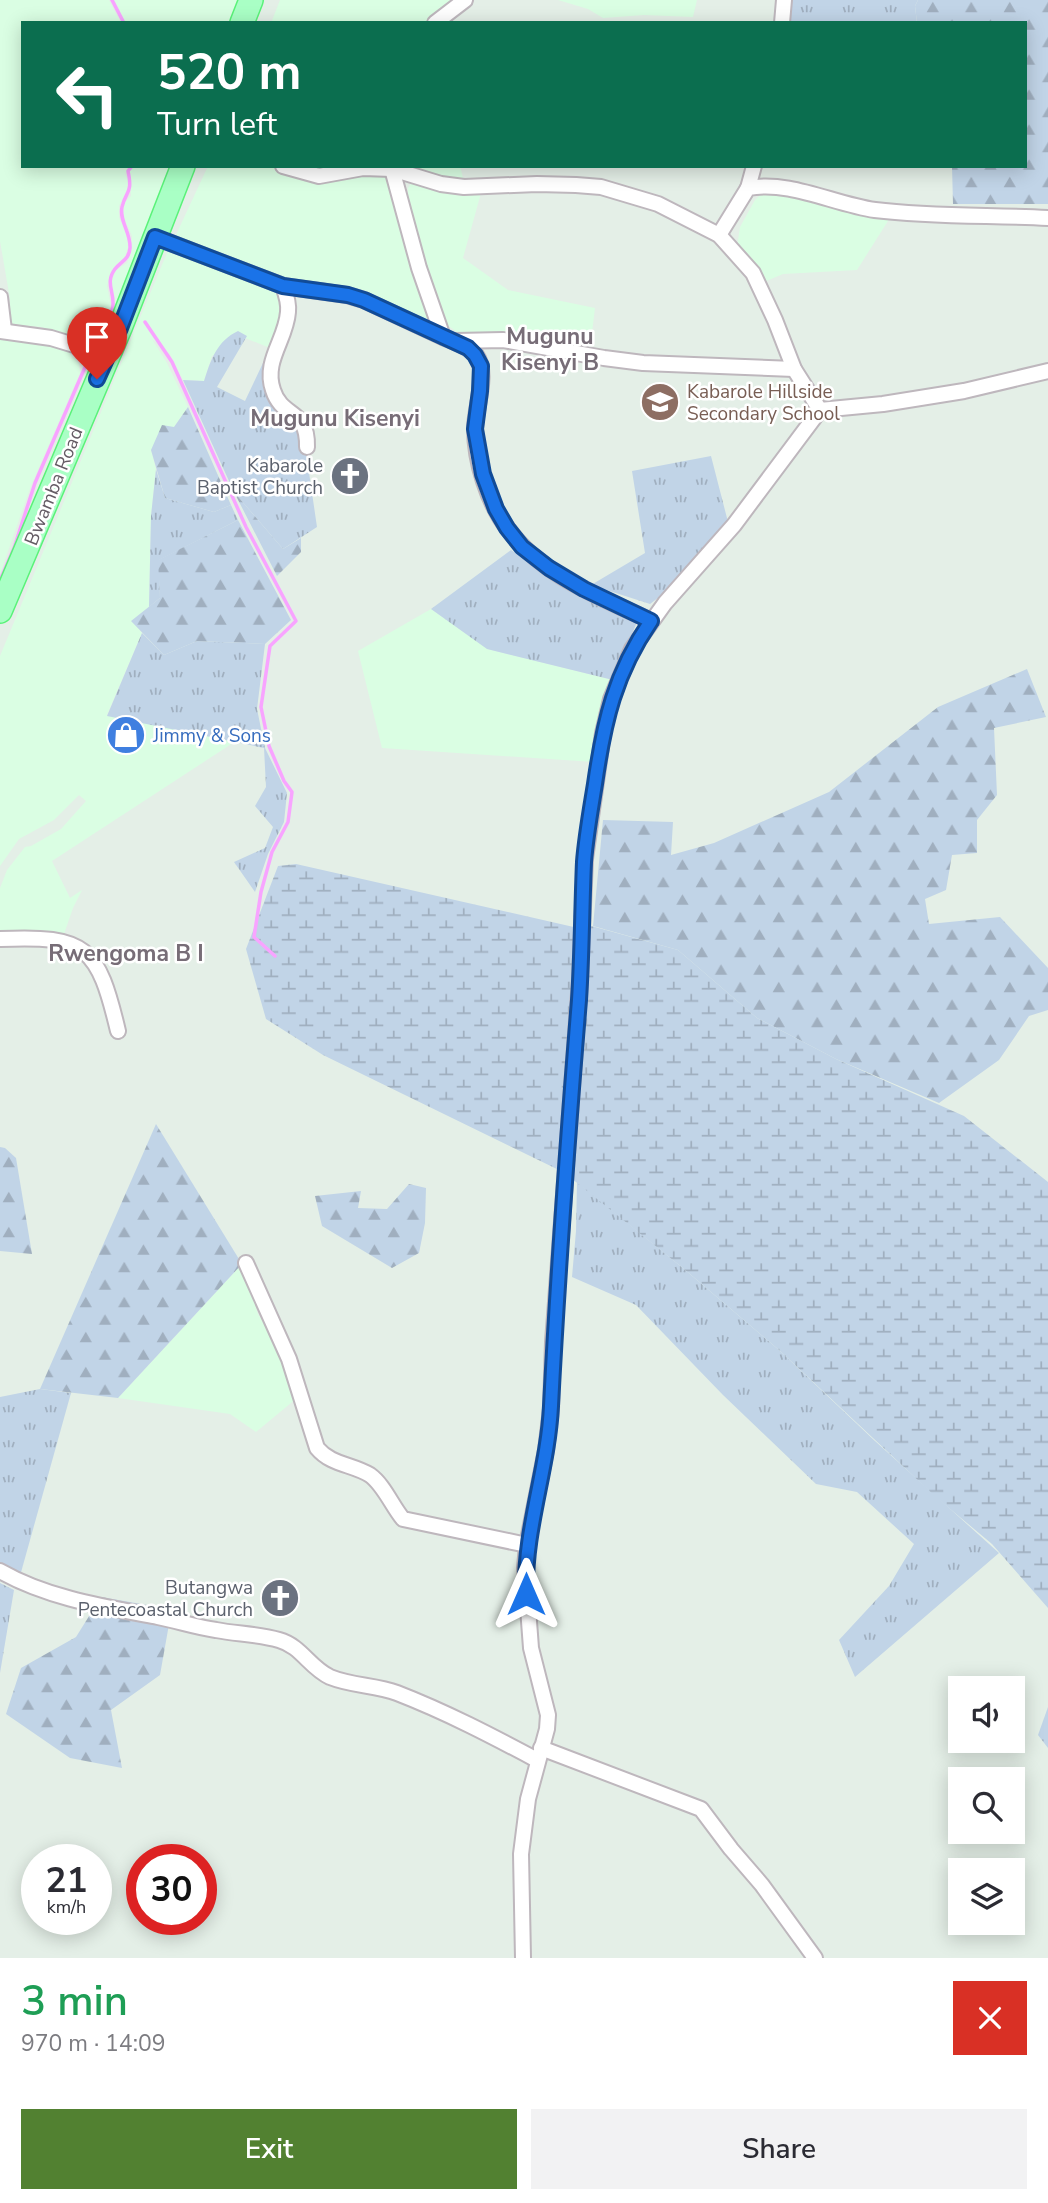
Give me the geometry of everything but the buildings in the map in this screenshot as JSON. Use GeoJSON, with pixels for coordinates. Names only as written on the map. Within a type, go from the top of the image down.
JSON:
{"type":"FeatureCollection","features":[{"type":"Feature","properties":{"kind":"main road"},"geometry":{"type":"LineString","coordinates":[[243,21],[251,0]]}},
{"type":"Feature","properties":{"kind":"main road","name":"Bwamba Road"},"geometry":{"type":"LineString","coordinates":[[0,611],[182,168]]}},
{"type":"Feature","properties":{"kind":"street"},"geometry":{"type":"LineString","coordinates":[[438,21],[465,0]]}},
{"type":"Feature","properties":{"kind":"street"},"geometry":{"type":"LineString","coordinates":[[782,21],[784,0]]}},
{"type":"Feature","properties":{"kind":"street"},"geometry":{"type":"LineString","coordinates":[[290,168],[319,177],[363,168],[393,169],[441,184],[464,187],[537,184],[601,187],[659,204],[719,235],[752,273],[775,320],[794,369],[820,410]]}},
{"type":"Feature","properties":{"kind":"street"},"geometry":{"type":"LineString","coordinates":[[719,235],[748,188],[753,168]]}},
{"type":"Feature","properties":{"kind":"street"},"geometry":{"type":"LineString","coordinates":[[393,169],[419,268],[447,339]]}},
{"type":"Feature","properties":{"kind":"street"},"geometry":{"type":"LineString","coordinates":[[748,188],[764,185],[783,187],[874,209],[1048,218]]}},
{"type":"Feature","properties":{"kind":"street"},"geometry":{"type":"LineString","coordinates":[[155,237],[283,286],[348,295],[381,307],[468,348],[481,366],[475,429],[477,447],[491,498],[507,528],[522,547],[549,568],[584,589],[651,621]]}},
{"type":"Feature","properties":{"kind":"street"},"geometry":{"type":"LineString","coordinates":[[283,286],[288,314],[272,359],[273,391],[285,408],[303,423],[307,432],[307,447]]}},
{"type":"Feature","properties":{"kind":"street"},"geometry":{"type":"LineString","coordinates":[[0,297],[2,330],[51,338],[106,358]]}},
{"type":"Feature","properties":{"kind":"street"},"geometry":{"type":"LineString","coordinates":[[447,339],[503,340],[643,363],[794,369]]}},
{"type":"Feature","properties":{"kind":"street"},"geometry":{"type":"LineString","coordinates":[[523,1958],[521,1854],[528,1800],[548,1714],[531,1648],[526,1594],[527,1545],[551,1409],[553,1342],[580,980],[584,859],[603,733],[611,699],[632,649],[651,621],[734,526],[820,410],[883,404],[964,391],[1048,371]]}},
{"type":"Feature","properties":{"kind":"street"},"geometry":{"type":"LineString","coordinates":[[0,939],[35,937],[79,946],[93,959],[118,1031]]}},
{"type":"Feature","properties":{"kind":"street"},"geometry":{"type":"LineString","coordinates":[[246,1263],[289,1359],[317,1448],[324,1457],[374,1479],[402,1519],[527,1545]]}},
{"type":"Feature","properties":{"kind":"street"},"geometry":{"type":"LineString","coordinates":[[0,1571],[33,1588],[92,1603],[214,1630],[263,1636],[289,1643],[327,1676],[394,1692],[539,1754],[701,1809],[730,1849],[762,1885],[815,1958]]}},
{"type":"Feature","properties":{"kind":"shaded area"},"geometry":{"type":"Polygon","coordinates":[[[0,0],[109,0],[120,21],[21,21],[21,168],[128,168],[125,174],[128,180],[127,192],[119,206],[119,217],[127,235],[128,248],[124,259],[113,269],[107,286],[111,305],[93,341],[41,327],[9,324],[10,299],[0,241],[0,0]]]}},
{"type":"Feature","properties":{"kind":"shaded area"},"geometry":{"type":"Polygon","coordinates":[[[114,0],[243,0],[234,21],[124,21],[114,0]]]}},
{"type":"Feature","properties":{"kind":"shaded area"},"geometry":{"type":"Polygon","coordinates":[[[280,0],[463,0],[436,21],[272,21],[280,0]]]}},
{"type":"Feature","properties":{"kind":"shaded area"},"geometry":{"type":"Polygon","coordinates":[[[558,0],[697,0],[693,17],[644,15],[603,18],[588,9],[558,0]]]}},
{"type":"Feature","properties":{"kind":"shaded area"},"geometry":{"type":"Polygon","coordinates":[[[133,168],[173,168],[101,347],[97,345],[115,307],[110,285],[116,270],[127,263],[131,252],[132,236],[123,216],[123,204],[131,196],[130,171],[133,168]]]}},
{"type":"Feature","properties":{"kind":"shaded area"},"geometry":{"type":"Polygon","coordinates":[[[207,168],[278,168],[299,176],[390,176],[432,325],[420,323],[381,299],[345,288],[278,281],[175,237],[207,168]]]}},
{"type":"Feature","properties":{"kind":"shaded area"},"geometry":{"type":"Polygon","coordinates":[[[412,168],[460,168],[464,182],[412,168]]]}},
{"type":"Feature","properties":{"kind":"shaded area"},"geometry":{"type":"Polygon","coordinates":[[[412,182],[463,194],[481,193],[463,258],[508,290],[595,308],[590,350],[488,334],[457,332],[443,322],[408,207],[408,188],[412,182]]]}},
{"type":"Feature","properties":{"kind":"shaded area"},"geometry":{"type":"Polygon","coordinates":[[[771,185],[893,213],[857,270],[783,274],[764,282],[737,247],[740,227],[755,200],[771,185]]]}},
{"type":"Feature","properties":{"kind":"shaded area"},"geometry":{"type":"Polygon","coordinates":[[[169,248],[277,287],[285,316],[270,348],[245,338],[247,336],[212,356],[204,381],[183,380],[170,354],[152,339],[188,407],[174,427],[151,450],[156,469],[151,516],[149,607],[132,621],[142,633],[107,715],[236,741],[52,861],[70,898],[82,890],[63,937],[0,933],[0,888],[7,870],[25,847],[61,829],[86,801],[79,795],[54,820],[19,839],[0,866],[0,656],[169,248]]]}},
{"type":"Feature","properties":{"kind":"shaded area"},"geometry":{"type":"Polygon","coordinates":[[[0,335],[40,339],[66,349],[79,364],[80,373],[31,486],[0,574],[0,335]]]}},
{"type":"Feature","properties":{"kind":"shaded area"},"geometry":{"type":"Polygon","coordinates":[[[431,609],[488,649],[613,680],[596,732],[594,762],[382,748],[358,651],[431,609]]]}},
{"type":"Feature","properties":{"kind":"shaded area"},"geometry":{"type":"Polygon","coordinates":[[[242,1264],[258,1314],[284,1358],[297,1398],[256,1432],[230,1414],[118,1398],[242,1264]]]}},
{"type":"Feature","properties":{"kind":"green space"},"geometry":{"type":"Polygon","coordinates":[[[784,0],[918,0],[915,6],[917,21],[783,21],[784,0]]]}},
{"type":"Feature","properties":{"kind":"green space"},"geometry":{"type":"Polygon","coordinates":[[[918,0],[1048,0],[1048,204],[953,204],[952,168],[1027,168],[1027,21],[917,21],[915,6],[918,0]]]}},
{"type":"Feature","properties":{"kind":"green space"},"geometry":{"type":"Polygon","coordinates":[[[238,331],[247,336],[217,387],[245,401],[270,348],[280,401],[297,415],[306,452],[317,527],[283,549],[234,492],[183,380],[204,381],[220,345],[238,331]]]}},
{"type":"Feature","properties":{"kind":"green space"},"geometry":{"type":"Polygon","coordinates":[[[188,407],[231,505],[214,512],[165,498],[151,450],[162,425],[174,427],[188,407]]]}},
{"type":"Feature","properties":{"kind":"green space"},"geometry":{"type":"Polygon","coordinates":[[[711,456],[728,522],[675,585],[650,604],[591,585],[645,553],[632,471],[711,456]]]}},
{"type":"Feature","properties":{"kind":"green space"},"geometry":{"type":"Polygon","coordinates":[[[156,469],[165,498],[214,512],[231,505],[238,520],[159,560],[160,598],[149,607],[151,516],[156,469]]]}},
{"type":"Feature","properties":{"kind":"green space"},"geometry":{"type":"Polygon","coordinates":[[[234,492],[283,549],[301,538],[301,552],[277,576],[234,492]]]}},
{"type":"Feature","properties":{"kind":"green space"},"geometry":{"type":"Polygon","coordinates":[[[238,520],[291,620],[265,644],[197,641],[164,655],[131,621],[160,598],[158,560],[238,520]]]}},
{"type":"Feature","properties":{"kind":"green space"},"geometry":{"type":"Polygon","coordinates":[[[511,550],[584,598],[632,616],[637,622],[613,680],[487,649],[431,609],[511,550]]]}},
{"type":"Feature","properties":{"kind":"green space"},"geometry":{"type":"Polygon","coordinates":[[[142,633],[164,655],[197,641],[265,644],[257,709],[265,748],[287,793],[284,822],[268,854],[255,892],[234,862],[265,848],[273,827],[255,806],[266,787],[264,748],[107,716],[142,633]]]}},
{"type":"Feature","properties":{"kind":"green space"},"geometry":{"type":"Polygon","coordinates":[[[1027,669],[1046,717],[994,728],[997,795],[977,820],[977,853],[952,855],[946,890],[925,899],[929,924],[1000,917],[1048,968],[1048,1010],[1029,1016],[999,1060],[939,1103],[836,1059],[757,1018],[678,950],[593,926],[603,820],[673,822],[671,855],[714,843],[829,792],[938,707],[1027,669]]]}},
{"type":"Feature","properties":{"kind":"green space"},"geometry":{"type":"Polygon","coordinates":[[[296,864],[578,928],[575,997],[564,1093],[563,1172],[323,1055],[266,1019],[246,949],[278,866],[296,864]]]}},
{"type":"Feature","properties":{"kind":"green space"},"geometry":{"type":"Polygon","coordinates":[[[588,925],[678,950],[757,1018],[836,1059],[964,1116],[1048,1182],[1048,1608],[992,1544],[937,1498],[779,1350],[571,1178],[588,925]]]}},
{"type":"Feature","properties":{"kind":"green space"},"geometry":{"type":"Polygon","coordinates":[[[156,1124],[242,1264],[118,1398],[40,1389],[156,1124]]]}},
{"type":"Feature","properties":{"kind":"green space"},"geometry":{"type":"Polygon","coordinates":[[[0,1147],[16,1158],[32,1254],[0,1251],[0,1147]]]}},
{"type":"Feature","properties":{"kind":"green space"},"geometry":{"type":"Polygon","coordinates":[[[577,1182],[779,1350],[999,1553],[855,1677],[839,1640],[889,1586],[914,1544],[857,1492],[816,1484],[723,1395],[636,1305],[572,1277],[577,1182]]]}},
{"type":"Feature","properties":{"kind":"green space"},"geometry":{"type":"Polygon","coordinates":[[[409,1184],[426,1188],[425,1223],[419,1253],[392,1268],[322,1226],[315,1196],[361,1191],[358,1208],[387,1209],[409,1184]]]}},
{"type":"Feature","properties":{"kind":"green space"},"geometry":{"type":"Polygon","coordinates":[[[40,1389],[71,1393],[20,1576],[0,1567],[0,1397],[40,1389]]]}},
{"type":"Feature","properties":{"kind":"green space"},"geometry":{"type":"Polygon","coordinates":[[[0,1583],[14,1590],[0,1673],[0,1583]]]}},
{"type":"Feature","properties":{"kind":"green space"},"geometry":{"type":"Polygon","coordinates":[[[101,1597],[147,1605],[171,1613],[160,1675],[111,1710],[122,1768],[70,1758],[6,1714],[21,1668],[76,1637],[101,1597]]]}},
{"type":"Feature","properties":{"kind":"green space"},"geometry":{"type":"Polygon","coordinates":[[[1048,1707],[1048,1748],[1038,1735],[1048,1707]]]}},
{"type":"Feature","properties":{"kind":"waterway"},"geometry":{"type":"LineString","coordinates":[[112,0],[123,21]]}},
{"type":"Feature","properties":{"kind":"waterway"},"geometry":{"type":"LineString","coordinates":[[95,344],[112,309],[112,274],[129,252],[130,243],[123,222],[122,207],[129,188],[128,171],[130,168]]}},
{"type":"Feature","properties":{"kind":"waterway"},"geometry":{"type":"LineString","coordinates":[[145,322],[172,362],[246,527],[296,621],[270,646],[261,707],[269,746],[284,781],[292,792],[288,822],[272,852],[261,892],[254,937],[275,956]]}},
{"type":"Feature","properties":{"kind":"waterway"},"geometry":{"type":"LineString","coordinates":[[0,580],[14,548],[35,483],[89,358]]}},
{"type":"Feature","properties":{"kind":"place","name":"Kabarole Hillside Secondary School"},"geometry":{"type":"Point","coordinates":[660,402]}},
{"type":"Feature","properties":{"kind":"place","name":"Kabarole Baptist Church"},"geometry":{"type":"Point","coordinates":[350,476]}},
{"type":"Feature","properties":{"kind":"place","name":"Jimmy & Sons"},"geometry":{"type":"Point","coordinates":[126,735]}},
{"type":"Feature","properties":{"kind":"place","name":"Butangwa Pentecoastal Church"},"geometry":{"type":"Point","coordinates":[280,1598]}},
{"type":"Feature","properties":{"kind":"district","name":"Mugunu Kisenyi B"},"geometry":{"type":"Point","coordinates":[550,349]}},
{"type":"Feature","properties":{"kind":"district","name":"Mugunu Kisenyi"},"geometry":{"type":"Point","coordinates":[335,418]}},
{"type":"Feature","properties":{"kind":"district","name":"Rwengoma B I"},"geometry":{"type":"Point","coordinates":[126,953]}},
{"type":"Feature","properties":{"kind":"route"},"geometry":{"type":"LineString","coordinates":[[97,379],[155,237],[283,286],[300,286],[348,295],[381,307],[468,348],[475,355],[481,366],[475,429],[483,474],[496,509],[522,547],[549,568],[584,589],[651,621],[632,649],[611,699],[603,733],[584,859],[580,980],[553,1342],[551,1409],[527,1545],[526,1594]]}}]}
